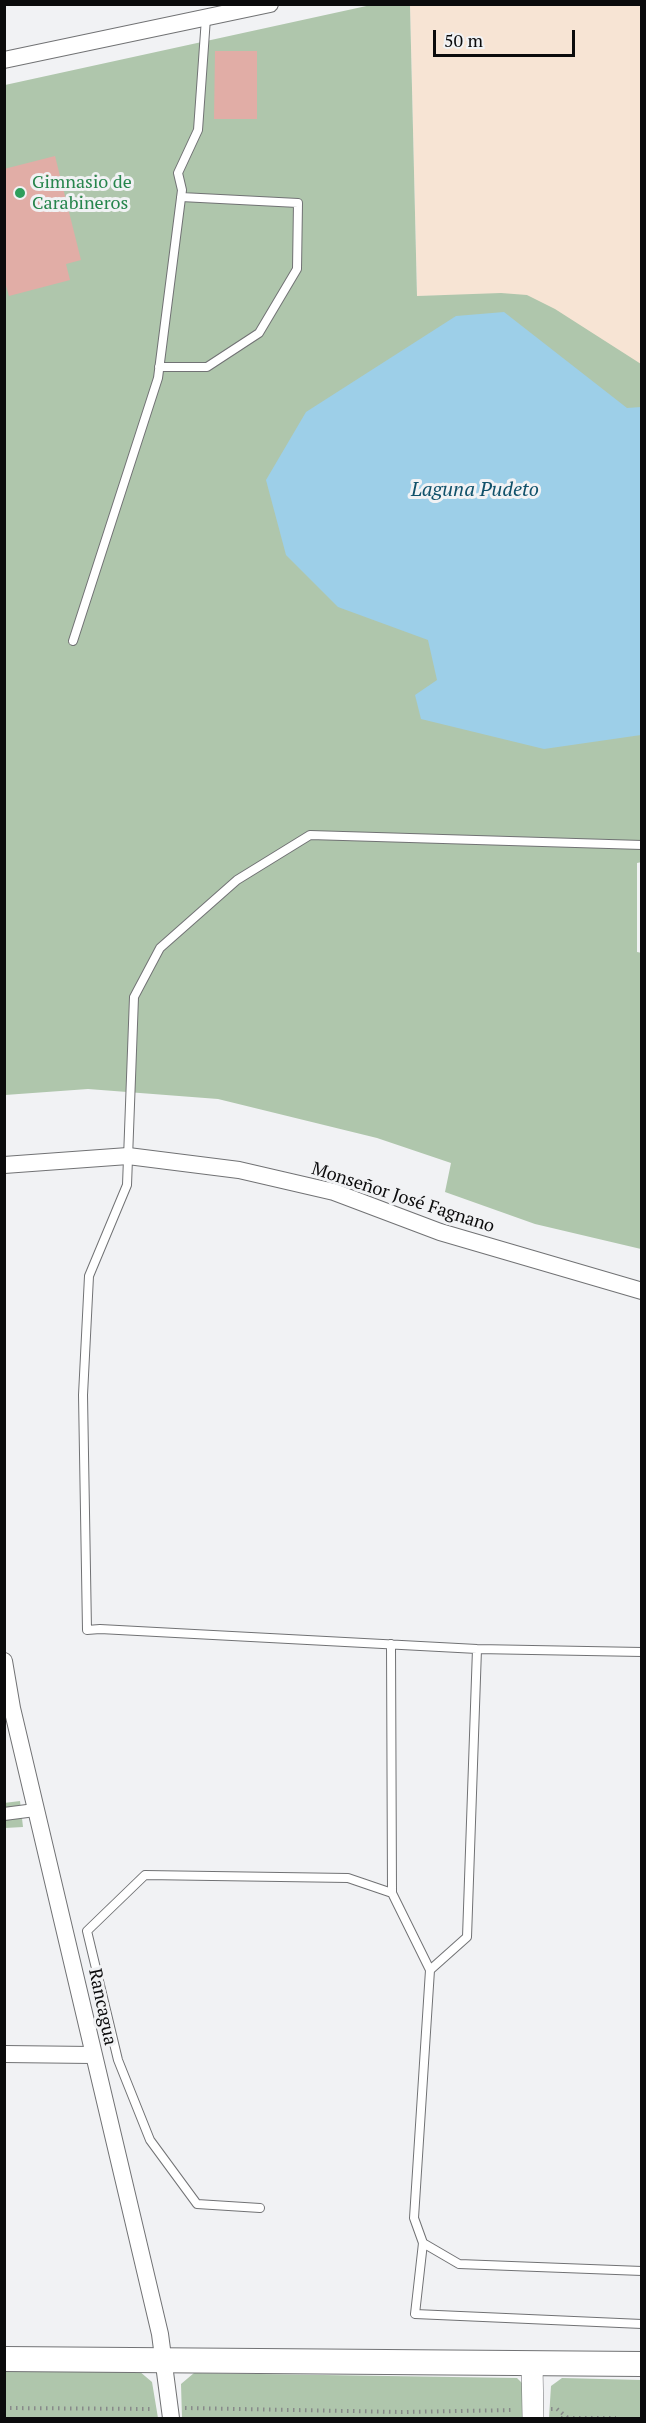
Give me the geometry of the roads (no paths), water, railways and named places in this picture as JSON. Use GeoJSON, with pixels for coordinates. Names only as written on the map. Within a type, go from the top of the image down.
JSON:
{"type":"FeatureCollection","features":[{"type":"Feature","properties":{"kind":"main road"},"geometry":{"type":"LineString","coordinates":[[4,2359],[642,2364]]}},
{"type":"Feature","properties":{"kind":"street"},"geometry":{"type":"LineString","coordinates":[[4,60],[270,4]]}},
{"type":"Feature","properties":{"kind":"street","name":"Monseñor José Fagnano"},"geometry":{"type":"LineString","coordinates":[[4,1165],[128,1156],[239,1170],[334,1192],[440,1232],[642,1291]]}},
{"type":"Feature","properties":{"kind":"street","name":"Rancagua"},"geometry":{"type":"LineString","coordinates":[[4,1661],[35,1810],[68,1937],[92,2055],[164,2361],[170,2413]]}},
{"type":"Feature","properties":{"kind":"street"},"geometry":{"type":"LineString","coordinates":[[4,1814],[35,1810]]}},
{"type":"Feature","properties":{"kind":"street"},"geometry":{"type":"LineString","coordinates":[[4,2054],[92,2055]]}},
{"type":"Feature","properties":{"kind":"street"},"geometry":{"type":"LineString","coordinates":[[532,2363],[532,2414]]}},
{"type":"Feature","properties":{"kind":"lane"},"geometry":{"type":"LineString","coordinates":[[73,641],[159,366],[181,197],[178,172],[198,130],[206,18]]}},
{"type":"Feature","properties":{"kind":"lane"},"geometry":{"type":"LineString","coordinates":[[159,366],[207,367],[259,333],[297,269],[298,203],[181,197]]}},
{"type":"Feature","properties":{"kind":"lane"},"geometry":{"type":"LineString","coordinates":[[642,845],[310,834],[237,880],[160,948],[134,997],[127,1185],[89,1276],[83,1395],[87,1630],[477,1649],[642,1652]]}},
{"type":"Feature","properties":{"kind":"lane"},"geometry":{"type":"LineString","coordinates":[[391,1644],[392,1893],[430,1970],[414,2218],[423,2243],[415,2314],[642,2324]]}},
{"type":"Feature","properties":{"kind":"lane"},"geometry":{"type":"LineString","coordinates":[[430,1970],[467,1937],[477,1649]]}},
{"type":"Feature","properties":{"kind":"lane"},"geometry":{"type":"LineString","coordinates":[[260,2208],[197,2204],[150,2140],[118,2060],[87,1931],[145,1875],[348,1878],[392,1893]]}},
{"type":"Feature","properties":{"kind":"lane"},"geometry":{"type":"LineString","coordinates":[[423,2243],[459,2264],[642,2271]]}},
{"type":"Feature","properties":{"kind":"water","name":"Laguna Pudeto"},"geometry":{"type":"Polygon","coordinates":[[[504,312],[627,408],[641,407],[641,735],[544,749],[421,719],[415,695],[437,680],[428,640],[338,607],[286,555],[266,480],[306,412],[456,316],[504,312]]]}},
{"type":"Feature","properties":{"kind":"place","name":"Gimnasio de Carabineros"},"geometry":{"type":"Point","coordinates":[20,193]}}]}
